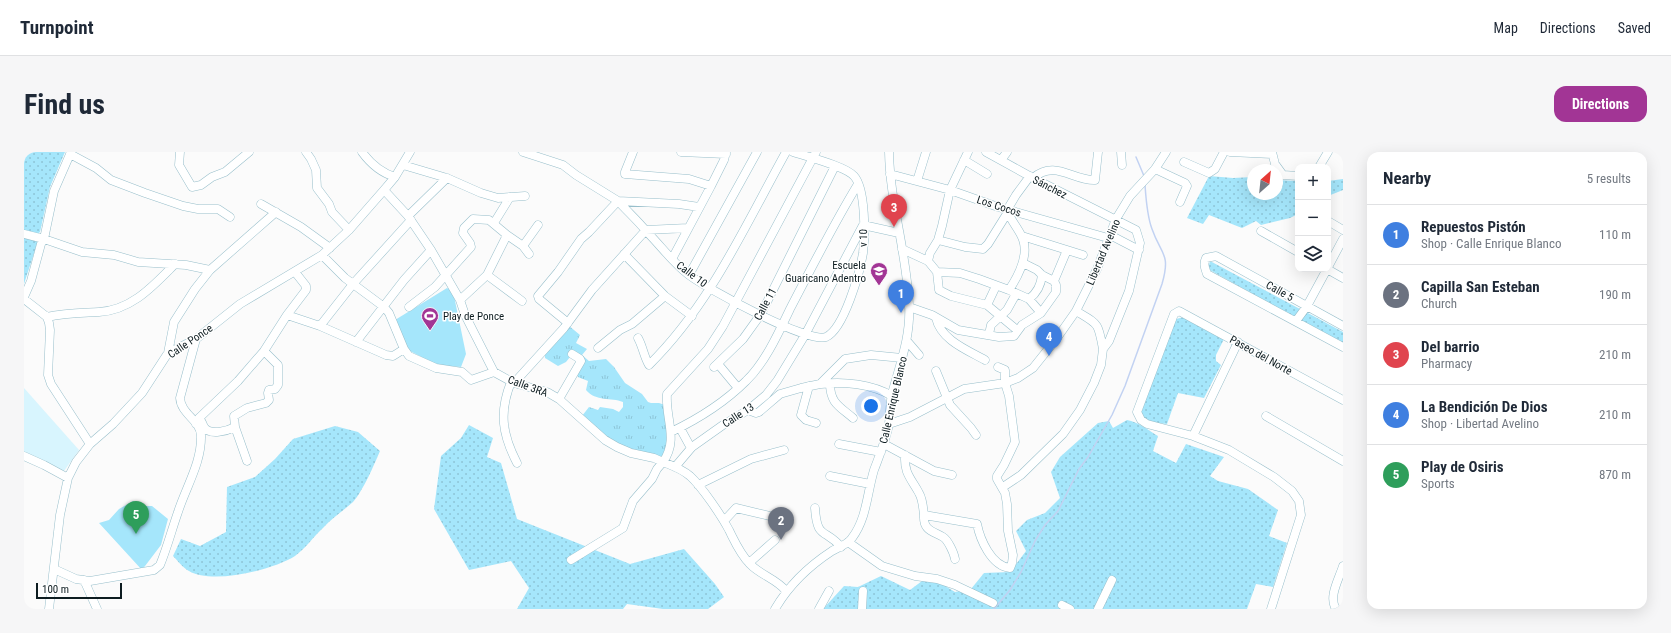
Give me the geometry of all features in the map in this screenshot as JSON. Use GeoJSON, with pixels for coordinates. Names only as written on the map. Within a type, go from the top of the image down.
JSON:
{"type":"FeatureCollection","features":[{"type":"Feature","properties":{"kind":"street"},"geometry":{"type":"LineString","coordinates":[[180,152],[179,165],[192,187],[201,185],[212,177],[224,172],[249,152]]}},
{"type":"Feature","properties":{"kind":"street"},"geometry":{"type":"LineString","coordinates":[[306,152],[316,170],[317,188],[329,204],[335,216],[350,230]]}},
{"type":"Feature","properties":{"kind":"street"},"geometry":{"type":"LineString","coordinates":[[362,152],[381,171],[395,177]]}},
{"type":"Feature","properties":{"kind":"street","name":"Calle Ponce"},"geometry":{"type":"LineString","coordinates":[[49,609],[60,515],[68,478],[76,462],[90,444],[113,424],[142,393],[168,353],[196,339],[240,304],[322,255],[350,230],[395,177],[410,152]]}},
{"type":"Feature","properties":{"kind":"street"},"geometry":{"type":"LineString","coordinates":[[523,152],[563,165],[576,175],[618,201],[679,204],[699,207]]}},
{"type":"Feature","properties":{"kind":"street"},"geometry":{"type":"LineString","coordinates":[[633,152],[625,174],[689,179],[711,186]]}},
{"type":"Feature","properties":{"kind":"street"},"geometry":{"type":"LineString","coordinates":[[672,259],[711,186],[726,153],[681,152]]}},
{"type":"Feature","properties":{"kind":"street"},"geometry":{"type":"LineString","coordinates":[[688,275],[757,152]]}},
{"type":"Feature","properties":{"kind":"street"},"geometry":{"type":"LineString","coordinates":[[638,338],[644,357],[649,365],[666,348],[692,316],[711,289],[786,152]]}},
{"type":"Feature","properties":{"kind":"street","name":"v 10"},"geometry":{"type":"LineString","coordinates":[[782,325],[805,335],[816,337],[825,337],[834,332],[841,320],[860,271],[863,252],[864,207],[855,177],[845,169],[835,166],[814,155],[793,152]]}},
{"type":"Feature","properties":{"kind":"street","name":"Calle Enrique Blanco"},"geometry":{"type":"LineString","coordinates":[[775,609],[786,591],[808,569],[852,538],[863,517],[870,484],[883,448],[892,396],[907,341],[909,307],[907,274],[890,174],[889,152]]}},
{"type":"Feature","properties":{"kind":"street"},"geometry":{"type":"LineString","coordinates":[[916,181],[926,152]]}},
{"type":"Feature","properties":{"kind":"street"},"geometry":{"type":"LineString","coordinates":[[928,261],[930,253],[938,240],[950,190],[968,152]]}},
{"type":"Feature","properties":{"kind":"street","name":"Sánchez"},"geometry":{"type":"LineString","coordinates":[[986,152],[1136,230],[1140,243],[1139,250]]}},
{"type":"Feature","properties":{"kind":"street"},"geometry":{"type":"LineString","coordinates":[[1001,160],[1006,152]]}},
{"type":"Feature","properties":{"kind":"street"},"geometry":{"type":"LineString","coordinates":[[938,240],[965,247],[983,249],[988,244],[1016,195],[1032,177],[1040,172],[1050,170],[1066,172],[1095,180],[1098,152]]}},
{"type":"Feature","properties":{"kind":"street"},"geometry":{"type":"LineString","coordinates":[[1121,152],[1122,165]]}},
{"type":"Feature","properties":{"kind":"street","name":"Libertad Avelino"},"geometry":{"type":"LineString","coordinates":[[888,424],[910,417],[964,389],[1005,383],[1018,378],[1033,368],[1076,311],[1097,269],[1116,219],[1130,196],[1139,184],[1152,172],[1166,152]]}},
{"type":"Feature","properties":{"kind":"street"},"geometry":{"type":"LineString","coordinates":[[1184,162],[1208,172],[1215,169],[1224,152]]}},
{"type":"Feature","properties":{"kind":"street"},"geometry":{"type":"LineString","coordinates":[[1230,152],[1272,153],[1275,164],[1283,174],[1295,176]]}},
{"type":"Feature","properties":{"kind":"street"},"geometry":{"type":"LineString","coordinates":[[1320,164],[1328,152]]}},
{"type":"Feature","properties":{"kind":"street"},"geometry":{"type":"LineString","coordinates":[[90,444],[51,384],[48,375],[50,330],[47,317],[24,298],[31,281],[41,244],[44,239],[54,191],[70,153],[96,168],[111,180],[183,206],[198,209],[218,209],[230,217]]}},
{"type":"Feature","properties":{"kind":"street"},"geometry":{"type":"LineString","coordinates":[[571,560],[623,528],[633,501],[652,479],[657,469],[668,456],[671,432],[667,394],[708,349],[723,326],[814,155]]}},
{"type":"Feature","properties":{"kind":"street"},"geometry":{"type":"LineString","coordinates":[[964,160],[987,174]]}},
{"type":"Feature","properties":{"kind":"street"},"geometry":{"type":"LineString","coordinates":[[403,165],[447,178],[481,193],[498,198],[525,196]]}},
{"type":"Feature","properties":{"kind":"street","name":"Calle 11"},"geometry":{"type":"LineString","coordinates":[[738,388],[716,366],[743,339],[761,314],[835,166]]}},
{"type":"Feature","properties":{"kind":"street"},"geometry":{"type":"LineString","coordinates":[[1152,172],[1185,183],[1187,186],[1180,202]]}},
{"type":"Feature","properties":{"kind":"street","name":"Los Cocos"},"geometry":{"type":"LineString","coordinates":[[890,174],[950,190],[1008,211],[1109,237],[1139,250]]}},
{"type":"Feature","properties":{"kind":"street"},"geometry":{"type":"LineString","coordinates":[[320,326],[353,284],[409,218],[447,178]]}},
{"type":"Feature","properties":{"kind":"street"},"geometry":{"type":"LineString","coordinates":[[671,432],[711,410],[747,380],[761,362],[858,184]]}},
{"type":"Feature","properties":{"kind":"street","name":"Calle 3RA"},"geometry":{"type":"LineString","coordinates":[[384,190],[409,218],[431,250],[460,300],[465,316],[494,372],[512,382],[547,392],[559,399],[605,440],[617,447],[631,453],[654,458],[675,467],[691,477],[724,521],[734,542],[749,563],[760,573],[779,584],[786,591]]}},
{"type":"Feature","properties":{"kind":"street"},"geometry":{"type":"LineString","coordinates":[[494,223],[510,197]]}},
{"type":"Feature","properties":{"kind":"street"},"geometry":{"type":"LineString","coordinates":[[568,323],[539,299],[538,296],[558,272],[581,239],[618,201]]}},
{"type":"Feature","properties":{"kind":"street","name":"Calle 10"},"geometry":{"type":"LineString","coordinates":[[618,201],[688,275],[735,302],[782,325]]}},
{"type":"Feature","properties":{"kind":"street"},"geometry":{"type":"LineString","coordinates":[[261,204],[301,227],[330,248]]}},
{"type":"Feature","properties":{"kind":"street"},"geometry":{"type":"LineString","coordinates":[[989,334],[991,325],[1007,310],[1023,263],[1025,250],[1022,236],[1008,211]]}},
{"type":"Feature","properties":{"kind":"street"},"geometry":{"type":"LineString","coordinates":[[168,353],[174,322],[195,289],[210,270],[276,212]]}},
{"type":"Feature","properties":{"kind":"street"},"geometry":{"type":"LineString","coordinates":[[410,307],[427,294],[471,247],[470,242],[462,233],[464,228],[473,219],[489,220],[494,223],[522,246],[529,254]]}},
{"type":"Feature","properties":{"kind":"street"},"geometry":{"type":"LineString","coordinates":[[1331,223],[1343,230]]}},
{"type":"Feature","properties":{"kind":"street"},"geometry":{"type":"LineString","coordinates":[[522,246],[538,225]]}},
{"type":"Feature","properties":{"kind":"street"},"geometry":{"type":"LineString","coordinates":[[864,225],[899,233]]}},
{"type":"Feature","properties":{"kind":"street","name":"Calle 13"},"geometry":{"type":"LineString","coordinates":[[675,467],[691,448],[723,425],[748,410],[766,395],[780,378],[805,335],[864,225]]}},
{"type":"Feature","properties":{"kind":"street"},"geometry":{"type":"LineString","coordinates":[[517,463],[509,448],[506,438],[503,414],[506,396],[512,382],[568,323],[592,290],[646,230],[688,228]]}},
{"type":"Feature","properties":{"kind":"street"},"geometry":{"type":"LineString","coordinates":[[1261,231],[1295,250]]}},
{"type":"Feature","properties":{"kind":"street"},"geometry":{"type":"LineString","coordinates":[[24,234],[82,252],[114,255],[138,262],[175,264],[210,270]]}},
{"type":"Feature","properties":{"kind":"street"},"geometry":{"type":"LineString","coordinates":[[460,300],[487,275],[507,235]]}},
{"type":"Feature","properties":{"kind":"street"},"geometry":{"type":"LineString","coordinates":[[1022,236],[1083,255]]}},
{"type":"Feature","properties":{"kind":"street"},"geometry":{"type":"LineString","coordinates":[[1331,261],[1343,239]]}},
{"type":"Feature","properties":{"kind":"street"},"geometry":{"type":"LineString","coordinates":[[902,249],[928,261],[937,272],[939,290],[951,296],[987,305],[1001,315],[1017,330]]}},
{"type":"Feature","properties":{"kind":"street"},"geometry":{"type":"LineString","coordinates":[[356,342],[404,280],[431,250]]}},
{"type":"Feature","properties":{"kind":"street"},"geometry":{"type":"LineString","coordinates":[[909,307],[936,318],[958,330],[1009,338],[1014,336],[1017,330],[1034,316],[1041,313],[1056,292],[1055,284],[1067,250]]}},
{"type":"Feature","properties":{"kind":"street"},"geometry":{"type":"LineString","coordinates":[[1103,349],[1109,341],[1129,291],[1139,250]]}},
{"type":"Feature","properties":{"kind":"street"},"geometry":{"type":"LineString","coordinates":[[624,254],[665,296],[692,316]]}},
{"type":"Feature","properties":{"kind":"street"},"geometry":{"type":"LineString","coordinates":[[322,255],[353,284],[384,307],[389,313],[404,349],[409,356],[436,368],[462,372],[471,380],[494,372]]}},
{"type":"Feature","properties":{"kind":"street","name":"Calle 5"},"geometry":{"type":"LineString","coordinates":[[1296,321],[1207,274],[1204,266],[1206,258],[1216,256],[1343,326]]}},
{"type":"Feature","properties":{"kind":"street"},"geometry":{"type":"LineString","coordinates":[[1023,263],[1037,270],[1055,284]]}},
{"type":"Feature","properties":{"kind":"street"},"geometry":{"type":"LineString","coordinates":[[47,317],[63,313],[99,312],[122,308],[145,293],[175,264]]}},
{"type":"Feature","properties":{"kind":"street"},"geometry":{"type":"LineString","coordinates":[[1331,270],[1343,278]]}},
{"type":"Feature","properties":{"kind":"street"},"geometry":{"type":"LineString","coordinates":[[197,421],[238,381],[264,351],[287,315],[306,290],[306,286],[295,272]]}},
{"type":"Feature","properties":{"kind":"street"},"geometry":{"type":"LineString","coordinates":[[937,272],[960,273],[1012,292],[1029,299],[1041,313]]}},
{"type":"Feature","properties":{"kind":"street"},"geometry":{"type":"LineString","coordinates":[[1325,272],[1307,306],[1296,321],[1343,347]]}},
{"type":"Feature","properties":{"kind":"street"},"geometry":{"type":"LineString","coordinates":[[487,275],[522,301]]}},
{"type":"Feature","properties":{"kind":"street"},"geometry":{"type":"LineString","coordinates":[[1029,299],[1039,288],[1042,275]]}},
{"type":"Feature","properties":{"kind":"street"},"geometry":{"type":"LineString","coordinates":[[987,305],[996,286]]}},
{"type":"Feature","properties":{"kind":"street"},"geometry":{"type":"LineString","coordinates":[[598,348],[620,330],[632,324],[665,296]]}},
{"type":"Feature","properties":{"kind":"street"},"geometry":{"type":"LineString","coordinates":[[1003,487],[1021,475],[1063,434],[1080,410],[1094,383],[1101,365],[1103,349],[1099,328],[1093,321],[1076,311]]}},
{"type":"Feature","properties":{"kind":"street","name":"Paseo del Norte"},"geometry":{"type":"LineString","coordinates":[[1193,436],[1147,424],[1141,420],[1137,412],[1174,314],[1179,311],[1343,400]]}},
{"type":"Feature","properties":{"kind":"street"},"geometry":{"type":"LineString","coordinates":[[287,315],[320,326],[386,355],[393,356],[404,349]]}},
{"type":"Feature","properties":{"kind":"street"},"geometry":{"type":"LineString","coordinates":[[936,318],[937,323],[944,334],[985,360]]}},
{"type":"Feature","properties":{"kind":"street"},"geometry":{"type":"LineString","coordinates":[[196,339],[180,398],[180,404],[184,410],[205,428],[214,432],[235,427]]}},
{"type":"Feature","properties":{"kind":"street"},"geometry":{"type":"LineString","coordinates":[[907,341],[919,354]]}},
{"type":"Feature","properties":{"kind":"street"},"geometry":{"type":"LineString","coordinates":[[1238,342],[1193,436],[1229,450],[1274,477],[1292,491],[1299,501],[1301,516],[1271,609]]}},
{"type":"Feature","properties":{"kind":"street"},"geometry":{"type":"LineString","coordinates":[[247,461],[235,427],[234,416],[247,408],[266,403],[269,400],[269,390],[275,389],[278,385],[278,365],[264,351]]}},
{"type":"Feature","properties":{"kind":"street"},"geometry":{"type":"LineString","coordinates":[[559,399],[581,361],[572,354]]}},
{"type":"Feature","properties":{"kind":"street"},"geometry":{"type":"LineString","coordinates":[[820,384],[846,359],[872,355],[902,358]]}},
{"type":"Feature","properties":{"kind":"street"},"geometry":{"type":"LineString","coordinates":[[924,515],[977,524],[979,533],[993,558],[1005,567],[1010,568],[1013,555],[1008,531],[1007,504],[1003,487],[997,479],[997,476],[1015,442],[1009,396],[1005,383],[1005,370],[998,367]]}},
{"type":"Feature","properties":{"kind":"street"},"geometry":{"type":"LineString","coordinates":[[936,371],[950,406],[976,435]]}},
{"type":"Feature","properties":{"kind":"street"},"geometry":{"type":"LineString","coordinates":[[748,410],[756,413],[780,394],[809,386],[830,383],[846,384],[884,391],[892,396]]}},
{"type":"Feature","properties":{"kind":"street"},"geometry":{"type":"LineString","coordinates":[[830,383],[832,398],[835,403],[853,418]]}},
{"type":"Feature","properties":{"kind":"street"},"geometry":{"type":"LineString","coordinates":[[809,386],[801,416],[806,420],[816,423]]}},
{"type":"Feature","properties":{"kind":"street"},"geometry":{"type":"LineString","coordinates":[[1266,416],[1343,461]]}},
{"type":"Feature","properties":{"kind":"street"},"geometry":{"type":"LineString","coordinates":[[54,569],[76,579],[84,580],[105,579],[146,572],[154,570],[160,565],[178,510],[195,468],[201,434],[197,421]]}},
{"type":"Feature","properties":{"kind":"street"},"geometry":{"type":"LineString","coordinates":[[680,428],[691,448]]}},
{"type":"Feature","properties":{"kind":"street"},"geometry":{"type":"LineString","coordinates":[[839,444],[883,448],[905,455],[934,471],[952,475]]}},
{"type":"Feature","properties":{"kind":"street"},"geometry":{"type":"LineString","coordinates":[[698,485],[752,459],[784,450]]}},
{"type":"Feature","properties":{"kind":"street"},"geometry":{"type":"LineString","coordinates":[[905,455],[906,472],[923,502],[925,524],[933,533],[946,540],[955,559]]}},
{"type":"Feature","properties":{"kind":"street"},"geometry":{"type":"LineString","coordinates":[[24,456],[68,478]]}},
{"type":"Feature","properties":{"kind":"street"},"geometry":{"type":"LineString","coordinates":[[830,476],[870,484]]}},
{"type":"Feature","properties":{"kind":"street"},"geometry":{"type":"LineString","coordinates":[[724,521],[736,508],[782,519]]}},
{"type":"Feature","properties":{"kind":"street"},"geometry":{"type":"LineString","coordinates":[[815,508],[815,520],[820,532],[845,544],[882,566],[915,576],[937,579],[955,585],[993,603]]}},
{"type":"Feature","properties":{"kind":"street"},"geometry":{"type":"LineString","coordinates":[[749,563],[775,540]]}},
{"type":"Feature","properties":{"kind":"street"},"geometry":{"type":"LineString","coordinates":[[1336,609],[1333,604],[1334,591],[1343,566]]}},
{"type":"Feature","properties":{"kind":"street"},"geometry":{"type":"LineString","coordinates":[[84,580],[97,609]]}},
{"type":"Feature","properties":{"kind":"street"},"geometry":{"type":"LineString","coordinates":[[1098,609],[1112,580]]}},
{"type":"Feature","properties":{"kind":"street"},"geometry":{"type":"LineString","coordinates":[[819,609],[829,591]]}},
{"type":"Feature","properties":{"kind":"street"},"geometry":{"type":"LineString","coordinates":[[862,609],[863,591]]}},
{"type":"Feature","properties":{"kind":"street"},"geometry":{"type":"LineString","coordinates":[[1062,605],[1070,609]]}},
{"type":"Feature","properties":{"kind":"shaded area"},"geometry":{"type":"Polygon","coordinates":[[[24,388],[79,450],[64,471],[24,453],[24,388]]]}},
{"type":"Feature","properties":{"kind":"green space"},"geometry":{"type":"Polygon","coordinates":[[[24,152],[65,152],[50,187],[40,232],[36,235],[24,231],[24,152]]]}},
{"type":"Feature","properties":{"kind":"green space"},"geometry":{"type":"Polygon","coordinates":[[[1209,176],[1247,177],[1247,200],[1283,200],[1283,180],[1295,181],[1295,216],[1290,218],[1261,225],[1256,221],[1242,228],[1209,215],[1203,224],[1187,218],[1209,176]]]}},
{"type":"Feature","properties":{"kind":"green space"},"geometry":{"type":"Polygon","coordinates":[[[1343,179],[1343,190],[1331,195],[1331,181],[1343,179]]]}},
{"type":"Feature","properties":{"kind":"green space"},"geometry":{"type":"Polygon","coordinates":[[[24,237],[38,241],[24,284],[24,237]]]}},
{"type":"Feature","properties":{"kind":"green space"},"geometry":{"type":"Polygon","coordinates":[[[1210,261],[1300,309],[1294,317],[1208,269],[1210,261]]]}},
{"type":"Feature","properties":{"kind":"green space","name":"Play de Ponce"},"geometry":{"type":"Polygon","coordinates":[[[447,288],[451,290],[454,296],[466,354],[461,367],[437,365],[408,350],[395,320],[447,288]]]}},
{"type":"Feature","properties":{"kind":"green space"},"geometry":{"type":"Polygon","coordinates":[[[1306,312],[1343,332],[1343,346],[1298,323],[1306,312]]]}},
{"type":"Feature","properties":{"kind":"green space"},"geometry":{"type":"Polygon","coordinates":[[[1184,317],[1224,339],[1216,355],[1216,361],[1221,365],[1204,398],[1178,393],[1167,424],[1148,422],[1141,414],[1149,385],[1176,319],[1184,317]]]}},
{"type":"Feature","properties":{"kind":"green space"},"geometry":{"type":"Polygon","coordinates":[[[568,325],[580,335],[576,343],[587,349],[582,355],[589,361],[606,359],[614,367],[625,383],[642,394],[648,402],[665,405],[670,425],[664,459],[618,447],[582,416],[589,407],[598,410],[600,407],[613,409],[619,412],[623,407],[623,402],[599,398],[590,394],[586,390],[588,381],[578,377],[576,372],[580,361],[570,357],[566,362],[558,366],[545,358],[545,352],[568,325]]]}},
{"type":"Feature","properties":{"kind":"green space"},"geometry":{"type":"Polygon","coordinates":[[[1127,420],[1139,424],[1158,436],[1153,451],[1176,463],[1186,444],[1224,457],[1210,476],[1218,481],[1248,489],[1278,510],[1269,536],[1287,543],[1273,587],[1256,584],[1247,609],[823,609],[844,586],[858,587],[881,576],[910,590],[922,581],[932,578],[955,592],[971,589],[984,573],[1010,572],[1026,551],[1016,531],[1027,520],[1045,513],[1060,498],[1051,472],[1060,457],[1098,423],[1109,421],[1113,428],[1127,420]]]}},
{"type":"Feature","properties":{"kind":"green space"},"geometry":{"type":"Polygon","coordinates":[[[469,425],[493,438],[487,457],[501,463],[517,519],[630,564],[684,549],[715,584],[724,597],[708,609],[663,609],[627,604],[623,609],[517,609],[529,588],[511,561],[469,570],[434,509],[441,456],[461,438],[469,425]]]}},
{"type":"Feature","properties":{"kind":"green space"},"geometry":{"type":"Polygon","coordinates":[[[335,426],[358,432],[380,451],[357,497],[326,524],[299,553],[285,561],[258,571],[212,577],[199,575],[189,571],[173,556],[181,539],[200,546],[226,532],[227,487],[255,477],[275,459],[293,439],[335,426]]]}},
{"type":"Feature","properties":{"kind":"green space"},"geometry":{"type":"Polygon","coordinates":[[[133,501],[145,506],[152,506],[168,519],[161,545],[142,570],[99,523],[109,520],[119,509],[133,501]]]}},
{"type":"Feature","properties":{"kind":"waterway"},"geometry":{"type":"LineString","coordinates":[[1136,157],[1144,176]]}},
{"type":"Feature","properties":{"kind":"waterway"},"geometry":{"type":"LineString","coordinates":[[994,609],[1010,590],[1021,572],[1035,541],[1045,525],[1058,511],[1079,469],[1088,457],[1112,415],[1125,386],[1162,284],[1165,274],[1165,260],[1150,224],[1145,185]]}},
{"type":"Feature","properties":{"kind":"place","name":"Del barrio"},"geometry":{"type":"Point","coordinates":[894,227]}},
{"type":"Feature","properties":{"kind":"place","name":"Escuela Guaricano Adentro"},"geometry":{"type":"Point","coordinates":[879,286]}},
{"type":"Feature","properties":{"kind":"place","name":"Repuestos Pistón"},"geometry":{"type":"Point","coordinates":[901,313]}},
{"type":"Feature","properties":{"kind":"place","name":"Play de Ponce"},"geometry":{"type":"Point","coordinates":[430,331]}},
{"type":"Feature","properties":{"kind":"place","name":"La Bendición De Dios"},"geometry":{"type":"Point","coordinates":[1049,356]}},
{"type":"Feature","properties":{"kind":"place","name":"Play de Osiris"},"geometry":{"type":"Point","coordinates":[136,534]}},
{"type":"Feature","properties":{"kind":"place","name":"Capilla San Esteban"},"geometry":{"type":"Point","coordinates":[781,540]}}]}
